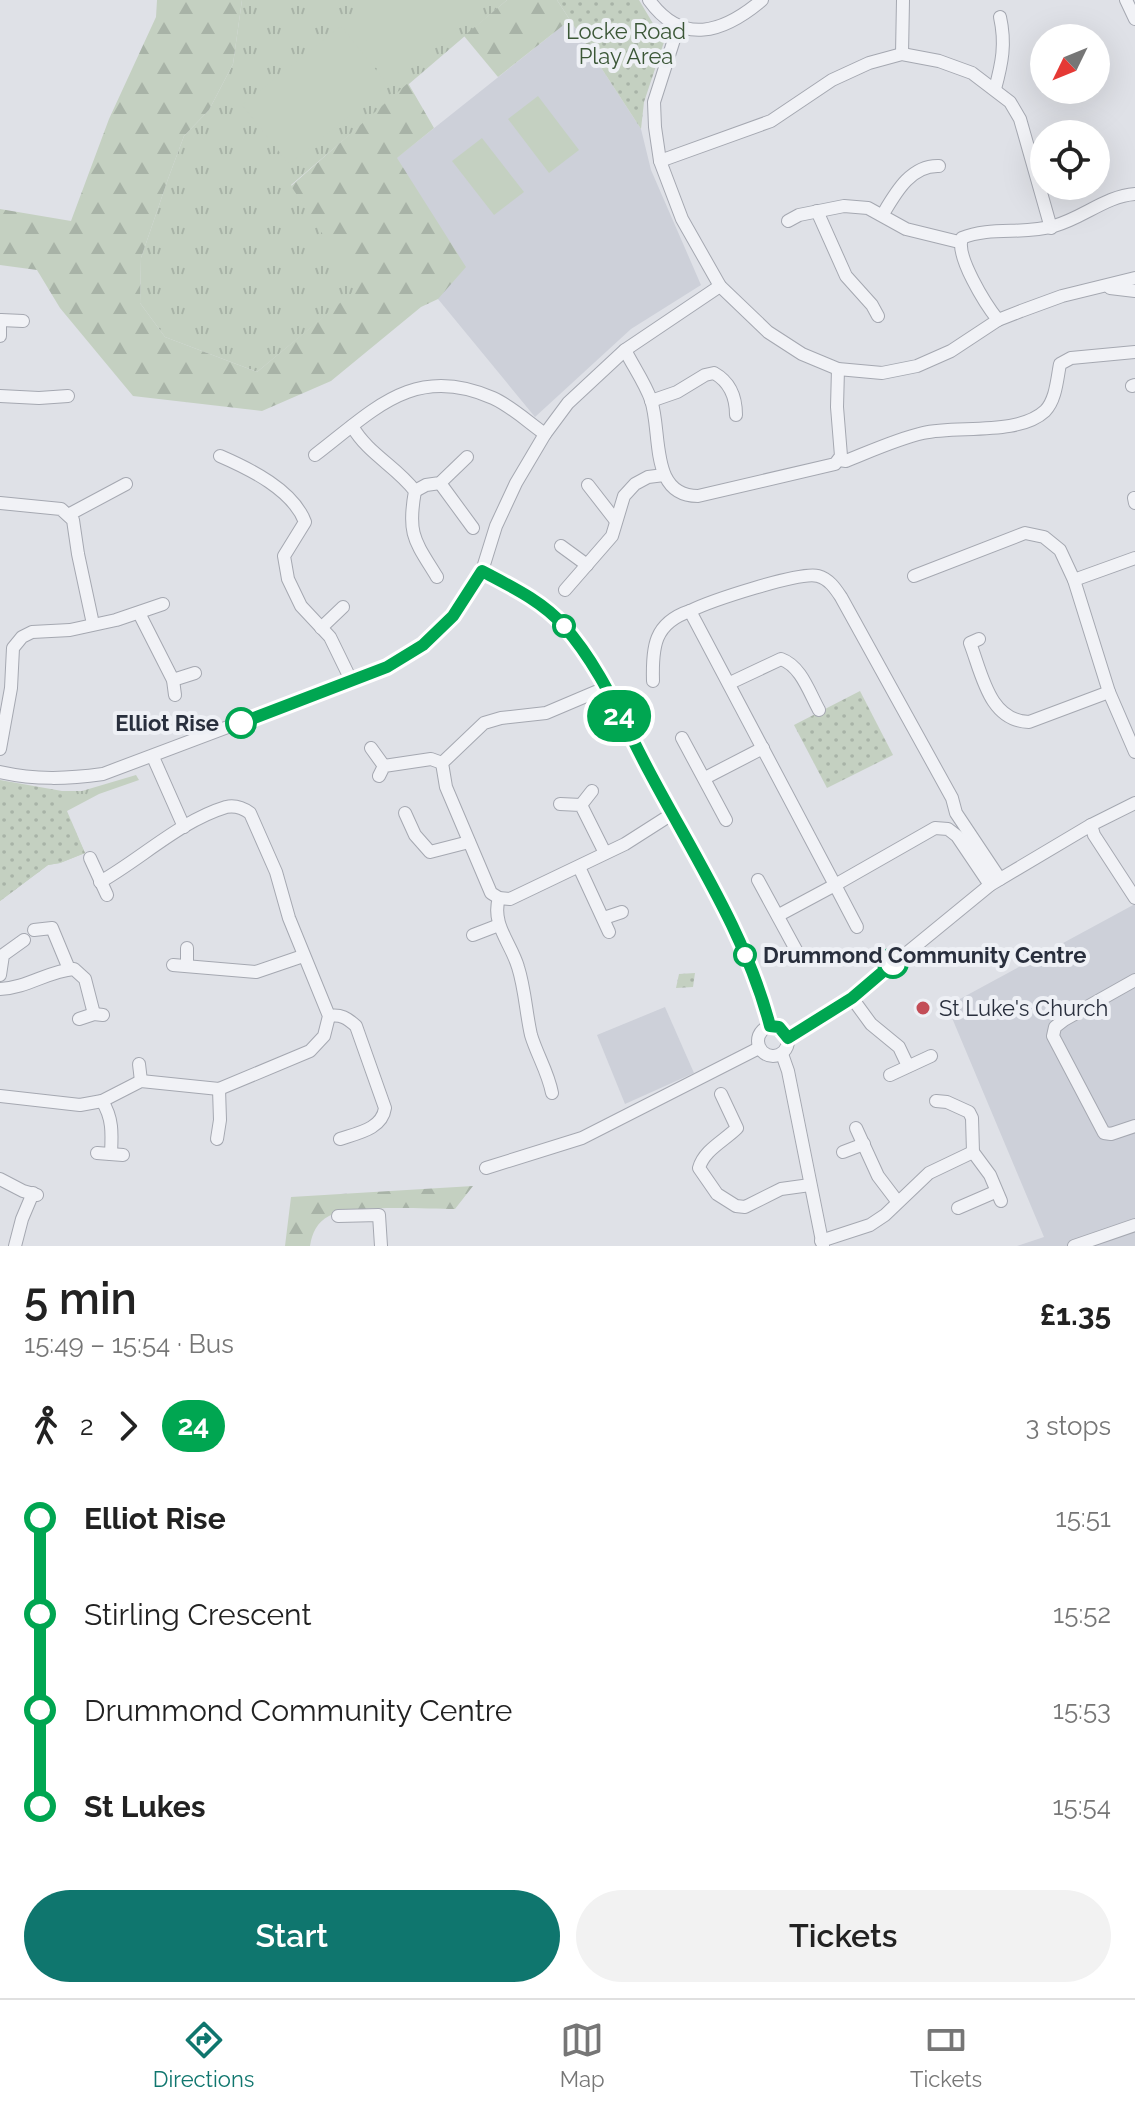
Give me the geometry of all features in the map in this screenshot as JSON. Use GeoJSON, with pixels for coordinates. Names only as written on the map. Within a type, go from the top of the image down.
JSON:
{"type":"FeatureCollection","features":[{"type":"Feature","properties":{"kind":"street"},"geometry":{"type":"LineString","coordinates":[[649,0],[660,16],[678,27],[696,31],[709,30],[746,5],[762,0]]}},
{"type":"Feature","properties":{"kind":"street"},"geometry":{"type":"LineString","coordinates":[[1126,0],[1135,19]]}},
{"type":"Feature","properties":{"kind":"street"},"geometry":{"type":"LineString","coordinates":[[902,54],[908,2]]}},
{"type":"Feature","properties":{"kind":"street"},"geometry":{"type":"LineString","coordinates":[[995,89],[1003,58],[1004,38],[1000,17]]}},
{"type":"Feature","properties":{"kind":"street"},"geometry":{"type":"LineString","coordinates":[[678,27],[654,102],[660,161],[682,219],[720,286],[768,332],[802,354],[838,369],[882,373],[917,366],[951,351],[998,320],[1062,296],[1135,278]]}},
{"type":"Feature","properties":{"kind":"street"},"geometry":{"type":"LineString","coordinates":[[660,161],[771,121],[832,80],[869,63],[902,54],[939,61],[972,73],[1010,102],[1020,119],[1051,228]]}},
{"type":"Feature","properties":{"kind":"street"},"geometry":{"type":"LineString","coordinates":[[883,214],[910,176],[933,166],[930,152]]}},
{"type":"Feature","properties":{"kind":"street"},"geometry":{"type":"LineString","coordinates":[[998,320],[979,291],[960,251],[962,238],[975,233],[1051,228],[1099,208],[1114,197],[1135,194]]}},
{"type":"Feature","properties":{"kind":"street"},"geometry":{"type":"LineString","coordinates":[[794,215],[844,206],[868,208],[906,229],[959,242]]}},
{"type":"Feature","properties":{"kind":"street"},"geometry":{"type":"LineString","coordinates":[[817,211],[846,276],[878,316]]}},
{"type":"Feature","properties":{"kind":"street"},"geometry":{"type":"LineString","coordinates":[[0,772],[62,780],[103,774],[387,667],[423,645],[453,616],[482,571],[496,526],[516,483],[568,403],[625,350],[720,286]]}},
{"type":"Feature","properties":{"kind":"street"},"geometry":{"type":"LineString","coordinates":[[1099,287],[1135,291]]}},
{"type":"Feature","properties":{"kind":"street"},"geometry":{"type":"LineString","coordinates":[[844,296],[857,289]]}},
{"type":"Feature","properties":{"kind":"street"},"geometry":{"type":"LineString","coordinates":[[0,336],[1,320],[23,321]]}},
{"type":"Feature","properties":{"kind":"street"},"geometry":{"type":"LineString","coordinates":[[625,350],[651,401],[664,475],[670,487],[683,496],[698,496],[835,464],[839,460],[838,369]]}},
{"type":"Feature","properties":{"kind":"street"},"geometry":{"type":"LineString","coordinates":[[839,460],[846,461],[925,433],[992,428],[1029,421],[1045,411],[1053,399],[1060,364],[1071,358],[1135,352]]}},
{"type":"Feature","properties":{"kind":"street"},"geometry":{"type":"LineString","coordinates":[[651,401],[714,373],[728,384],[739,406]]}},
{"type":"Feature","properties":{"kind":"street"},"geometry":{"type":"LineString","coordinates":[[315,455],[391,399],[432,385],[456,387],[496,399],[545,434]]}},
{"type":"Feature","properties":{"kind":"street"},"geometry":{"type":"LineString","coordinates":[[0,396],[68,396]]}},
{"type":"Feature","properties":{"kind":"street"},"geometry":{"type":"LineString","coordinates":[[352,426],[361,442],[402,475],[415,491]]}},
{"type":"Feature","properties":{"kind":"street"},"geometry":{"type":"LineString","coordinates":[[220,456],[233,468],[247,467],[268,481],[300,511],[305,522],[284,556],[285,568],[301,606],[337,647],[351,680]]}},
{"type":"Feature","properties":{"kind":"street"},"geometry":{"type":"LineString","coordinates":[[437,577],[404,519],[415,491],[440,483],[467,457]]}},
{"type":"Feature","properties":{"kind":"street"},"geometry":{"type":"LineString","coordinates":[[565,590],[612,536],[624,496],[635,484],[648,477],[664,475]]}},
{"type":"Feature","properties":{"kind":"street"},"geometry":{"type":"LineString","coordinates":[[440,483],[473,528]]}},
{"type":"Feature","properties":{"kind":"street"},"geometry":{"type":"LineString","coordinates":[[68,515],[126,484]]}},
{"type":"Feature","properties":{"kind":"street"},"geometry":{"type":"LineString","coordinates":[[588,485],[616,521]]}},
{"type":"Feature","properties":{"kind":"street"},"geometry":{"type":"LineString","coordinates":[[0,503],[61,509],[73,520],[93,624]]}},
{"type":"Feature","properties":{"kind":"street"},"geometry":{"type":"LineString","coordinates":[[914,576],[1025,533],[1044,537],[1060,550],[1074,580],[1109,692],[1135,752]]}},
{"type":"Feature","properties":{"kind":"street"},"geometry":{"type":"LineString","coordinates":[[561,546],[587,565]]}},
{"type":"Feature","properties":{"kind":"street"},"geometry":{"type":"LineString","coordinates":[[925,556],[930,569]]}},
{"type":"Feature","properties":{"kind":"street"},"geometry":{"type":"LineString","coordinates":[[1074,580],[1135,558]]}},
{"type":"Feature","properties":{"kind":"street"},"geometry":{"type":"LineString","coordinates":[[482,571],[529,597],[562,623],[595,667],[760,987],[770,1026]]}},
{"type":"Feature","properties":{"kind":"street"},"geometry":{"type":"LineString","coordinates":[[653,682],[655,646],[662,629],[670,620],[713,599],[783,581],[816,575],[830,582],[952,798],[956,813],[995,882]]}},
{"type":"Feature","properties":{"kind":"street"},"geometry":{"type":"LineString","coordinates":[[0,749],[11,688],[13,648],[22,637],[32,632],[70,630],[163,604]]}},
{"type":"Feature","properties":{"kind":"street"},"geometry":{"type":"LineString","coordinates":[[321,628],[343,607]]}},
{"type":"Feature","properties":{"kind":"street"},"geometry":{"type":"LineString","coordinates":[[690,611],[857,927]]}},
{"type":"Feature","properties":{"kind":"street"},"geometry":{"type":"LineString","coordinates":[[139,613],[173,680],[175,695]]}},
{"type":"Feature","properties":{"kind":"street"},"geometry":{"type":"LineString","coordinates":[[971,639],[995,707],[1015,722],[1029,722],[1109,692]]}},
{"type":"Feature","properties":{"kind":"street"},"geometry":{"type":"LineString","coordinates":[[730,683],[781,659],[790,662],[796,669],[819,710]]}},
{"type":"Feature","properties":{"kind":"street"},"geometry":{"type":"LineString","coordinates":[[173,680],[195,673]]}},
{"type":"Feature","properties":{"kind":"street"},"geometry":{"type":"LineString","coordinates":[[442,763],[484,723],[546,713],[605,688]]}},
{"type":"Feature","properties":{"kind":"street"},"geometry":{"type":"LineString","coordinates":[[682,738],[726,820]]}},
{"type":"Feature","properties":{"kind":"street"},"geometry":{"type":"LineString","coordinates":[[371,748],[381,771],[431,759],[442,763]]}},
{"type":"Feature","properties":{"kind":"street"},"geometry":{"type":"LineString","coordinates":[[705,778],[763,748]]}},
{"type":"Feature","properties":{"kind":"street"},"geometry":{"type":"LineString","coordinates":[[153,757],[184,827]]}},
{"type":"Feature","properties":{"kind":"street"},"geometry":{"type":"LineString","coordinates":[[442,763],[446,787],[469,842],[491,893],[499,898],[510,899],[579,867],[625,844],[672,814]]}},
{"type":"Feature","properties":{"kind":"street"},"geometry":{"type":"LineString","coordinates":[[581,805],[592,791]]}},
{"type":"Feature","properties":{"kind":"street"},"geometry":{"type":"LineString","coordinates":[[788,1038],[852,998],[995,882],[1091,825],[1135,803]]}},
{"type":"Feature","properties":{"kind":"street"},"geometry":{"type":"LineString","coordinates":[[560,804],[581,805]]}},
{"type":"Feature","properties":{"kind":"street"},"geometry":{"type":"LineString","coordinates":[[581,805],[605,853]]}},
{"type":"Feature","properties":{"kind":"street"},"geometry":{"type":"LineString","coordinates":[[0,1096],[80,1105],[102,1101],[141,1081],[219,1089],[310,1051],[324,1036],[329,1016],[303,956],[276,872],[250,813],[242,807],[229,806],[184,827],[100,882]]}},
{"type":"Feature","properties":{"kind":"street"},"geometry":{"type":"LineString","coordinates":[[405,813],[429,857],[469,842]]}},
{"type":"Feature","properties":{"kind":"street"},"geometry":{"type":"LineString","coordinates":[[1091,825],[1094,835],[1135,898]]}},
{"type":"Feature","properties":{"kind":"street"},"geometry":{"type":"LineString","coordinates":[[779,915],[935,828],[948,829],[957,836],[995,882]]}},
{"type":"Feature","properties":{"kind":"street"},"geometry":{"type":"LineString","coordinates":[[90,858],[107,895]]}},
{"type":"Feature","properties":{"kind":"street"},"geometry":{"type":"LineString","coordinates":[[579,867],[609,932]]}},
{"type":"Feature","properties":{"kind":"street"},"geometry":{"type":"LineString","coordinates":[[758,880],[801,959]]}},
{"type":"Feature","properties":{"kind":"street"},"geometry":{"type":"LineString","coordinates":[[499,898],[495,910],[499,925],[518,964],[535,1049],[549,1075],[552,1093]]}},
{"type":"Feature","properties":{"kind":"street"},"geometry":{"type":"LineString","coordinates":[[604,918],[622,912]]}},
{"type":"Feature","properties":{"kind":"street"},"geometry":{"type":"LineString","coordinates":[[473,935],[499,925]]}},
{"type":"Feature","properties":{"kind":"street"},"geometry":{"type":"LineString","coordinates":[[0,975],[3,955],[29,935],[52,928],[69,969]]}},
{"type":"Feature","properties":{"kind":"street"},"geometry":{"type":"LineString","coordinates":[[187,948],[187,965]]}},
{"type":"Feature","properties":{"kind":"street"},"geometry":{"type":"LineString","coordinates":[[173,965],[256,972],[303,956]]}},
{"type":"Feature","properties":{"kind":"street"},"geometry":{"type":"LineString","coordinates":[[0,989],[29,984],[61,970],[74,969],[85,979],[99,1014],[79,1019]]}},
{"type":"Feature","properties":{"kind":"street"},"geometry":{"type":"LineString","coordinates":[[1135,980],[1064,1020],[1055,1027],[1053,1036],[1104,1133],[1111,1134],[1135,1126]]}},
{"type":"Feature","properties":{"kind":"street"},"geometry":{"type":"LineString","coordinates":[[852,998],[871,1024],[899,1047],[908,1066]]}},
{"type":"Feature","properties":{"kind":"street"},"geometry":{"type":"LineString","coordinates":[[329,1016],[348,1018],[356,1026],[385,1108],[384,1117],[368,1129],[340,1139]]}},
{"type":"Feature","properties":{"kind":"street"},"geometry":{"type":"LineString","coordinates":[[770,1026],[779,1027],[788,1038],[782,1054],[769,1056],[759,1048],[759,1035],[770,1026]]}},
{"type":"Feature","properties":{"kind":"street"},"geometry":{"type":"LineString","coordinates":[[486,1168],[582,1138],[759,1048]]}},
{"type":"Feature","properties":{"kind":"street"},"geometry":{"type":"LineString","coordinates":[[782,1054],[822,1243],[870,1225],[885,1215],[929,1173],[973,1152]]}},
{"type":"Feature","properties":{"kind":"street"},"geometry":{"type":"LineString","coordinates":[[890,1075],[931,1056]]}},
{"type":"Feature","properties":{"kind":"street"},"geometry":{"type":"LineString","coordinates":[[139,1064],[141,1081]]}},
{"type":"Feature","properties":{"kind":"street"},"geometry":{"type":"LineString","coordinates":[[217,1139],[224,1120],[219,1089]]}},
{"type":"Feature","properties":{"kind":"street"},"geometry":{"type":"LineString","coordinates":[[721,1094],[737,1128],[710,1151],[699,1168],[717,1194],[736,1206],[745,1207],[781,1189],[810,1185]]}},
{"type":"Feature","properties":{"kind":"street"},"geometry":{"type":"LineString","coordinates":[[102,1101],[109,1112],[110,1154]]}},
{"type":"Feature","properties":{"kind":"street"},"geometry":{"type":"LineString","coordinates":[[936,1101],[947,1102],[969,1112],[973,1152],[990,1175],[998,1197],[958,1208]]}},
{"type":"Feature","properties":{"kind":"street"},"geometry":{"type":"LineString","coordinates":[[856,1128],[878,1176],[897,1201]]}},
{"type":"Feature","properties":{"kind":"street"},"geometry":{"type":"LineString","coordinates":[[368,1129],[373,1142]]}},
{"type":"Feature","properties":{"kind":"street"},"geometry":{"type":"LineString","coordinates":[[843,1152],[864,1144]]}},
{"type":"Feature","properties":{"kind":"street"},"geometry":{"type":"LineString","coordinates":[[0,1179],[31,1190],[16,1239]]}},
{"type":"Feature","properties":{"kind":"street"},"geometry":{"type":"LineString","coordinates":[[338,1216],[379,1215],[381,1246]]}},
{"type":"Feature","properties":{"kind":"street"},"geometry":{"type":"LineString","coordinates":[[1074,1246],[1135,1225]]}},
{"type":"Feature","properties":{"kind":"shaded area"},"geometry":{"type":"Polygon","coordinates":[[[570,20],[641,129],[651,170],[701,285],[631,329],[535,417],[355,191],[570,20]]]}},
{"type":"Feature","properties":{"kind":"shaded area"},"geometry":{"type":"Polygon","coordinates":[[[1135,904],[1135,1246],[1017,1246],[1044,1237],[947,1006],[1135,904]]]}},
{"type":"Feature","properties":{"kind":"shaded area"},"geometry":{"type":"Polygon","coordinates":[[[665,1007],[694,1073],[625,1104],[597,1035],[665,1007]]]}},
{"type":"Feature","properties":{"kind":"green space"},"geometry":{"type":"Polygon","coordinates":[[[157,0],[242,0],[233,64],[209,110],[184,136],[141,258],[140,303],[165,337],[257,372],[358,288],[291,186],[408,83],[434,128],[397,158],[466,267],[438,299],[421,307],[331,381],[262,411],[133,396],[60,308],[37,270],[0,265],[0,209],[71,221],[109,119],[156,17],[157,0]]]}},
{"type":"Feature","properties":{"kind":"green space"},"geometry":{"type":"Polygon","coordinates":[[[242,0],[507,0],[291,185],[359,288],[257,372],[165,337],[140,303],[141,258],[184,136],[209,110],[233,64],[242,0]]]}},
{"type":"Feature","properties":{"kind":"green space"},"geometry":{"type":"Polygon","coordinates":[[[300,0],[341,0],[316,20],[300,0]]]}},
{"type":"Feature","properties":{"kind":"green space"},"geometry":{"type":"Polygon","coordinates":[[[373,0],[491,1],[394,76],[349,18],[373,0]]]}},
{"type":"Feature","properties":{"kind":"green space"},"geometry":{"type":"Polygon","coordinates":[[[507,0],[557,0],[570,20],[498,77],[464,36],[507,0]]]}},
{"type":"Feature","properties":{"kind":"green space","name":"Locke Road Play Area"},"geometry":{"type":"Polygon","coordinates":[[[557,0],[639,0],[664,42],[644,102],[641,129],[557,0]]]}},
{"type":"Feature","properties":{"kind":"green space"},"geometry":{"type":"Polygon","coordinates":[[[341,26],[388,85],[289,164],[242,105],[341,26]]]}},
{"type":"Feature","properties":{"kind":"green space"},"geometry":{"type":"Polygon","coordinates":[[[538,96],[579,150],[549,173],[508,119],[538,96]]]}},
{"type":"Feature","properties":{"kind":"green space"},"geometry":{"type":"Polygon","coordinates":[[[482,138],[524,192],[494,215],[452,161],[482,138]]]}},
{"type":"Feature","properties":{"kind":"green space"},"geometry":{"type":"Polygon","coordinates":[[[860,691],[893,755],[827,788],[794,725],[860,691]]]}},
{"type":"Feature","properties":{"kind":"green space"},"geometry":{"type":"Polygon","coordinates":[[[136,775],[139,780],[99,794],[67,811],[85,853],[48,865],[0,901],[0,894],[57,791],[82,791],[136,775]]]}},
{"type":"Feature","properties":{"kind":"green space"},"geometry":{"type":"Polygon","coordinates":[[[0,780],[62,791],[66,811],[85,853],[48,865],[0,901],[0,780]]]}},
{"type":"Feature","properties":{"kind":"green space"},"geometry":{"type":"Polygon","coordinates":[[[695,973],[693,987],[676,988],[679,974],[695,973]]]}},
{"type":"Feature","properties":{"kind":"green space"},"geometry":{"type":"Polygon","coordinates":[[[473,1186],[455,1209],[340,1212],[325,1218],[318,1225],[310,1246],[285,1246],[291,1197],[473,1186]]]}},
{"type":"Feature","properties":{"kind":"bus line","name":"24"},"geometry":{"type":"LineString","coordinates":[[241,723],[387,667],[423,645],[453,616],[482,571],[529,597],[562,623],[595,667],[731,926],[760,987],[770,1026],[779,1027],[788,1038],[852,998],[893,963]]}},
{"type":"Feature","properties":{"kind":"place","name":"Elliot Rise"},"geometry":{"type":"Point","coordinates":[241,723]}},
{"type":"Feature","properties":{"kind":"place","name":"Drummond Community Centre"},"geometry":{"type":"Point","coordinates":[745,955]}},
{"type":"Feature","properties":{"kind":"place","name":"St Luke's Church"},"geometry":{"type":"Point","coordinates":[923,1008]}}]}
